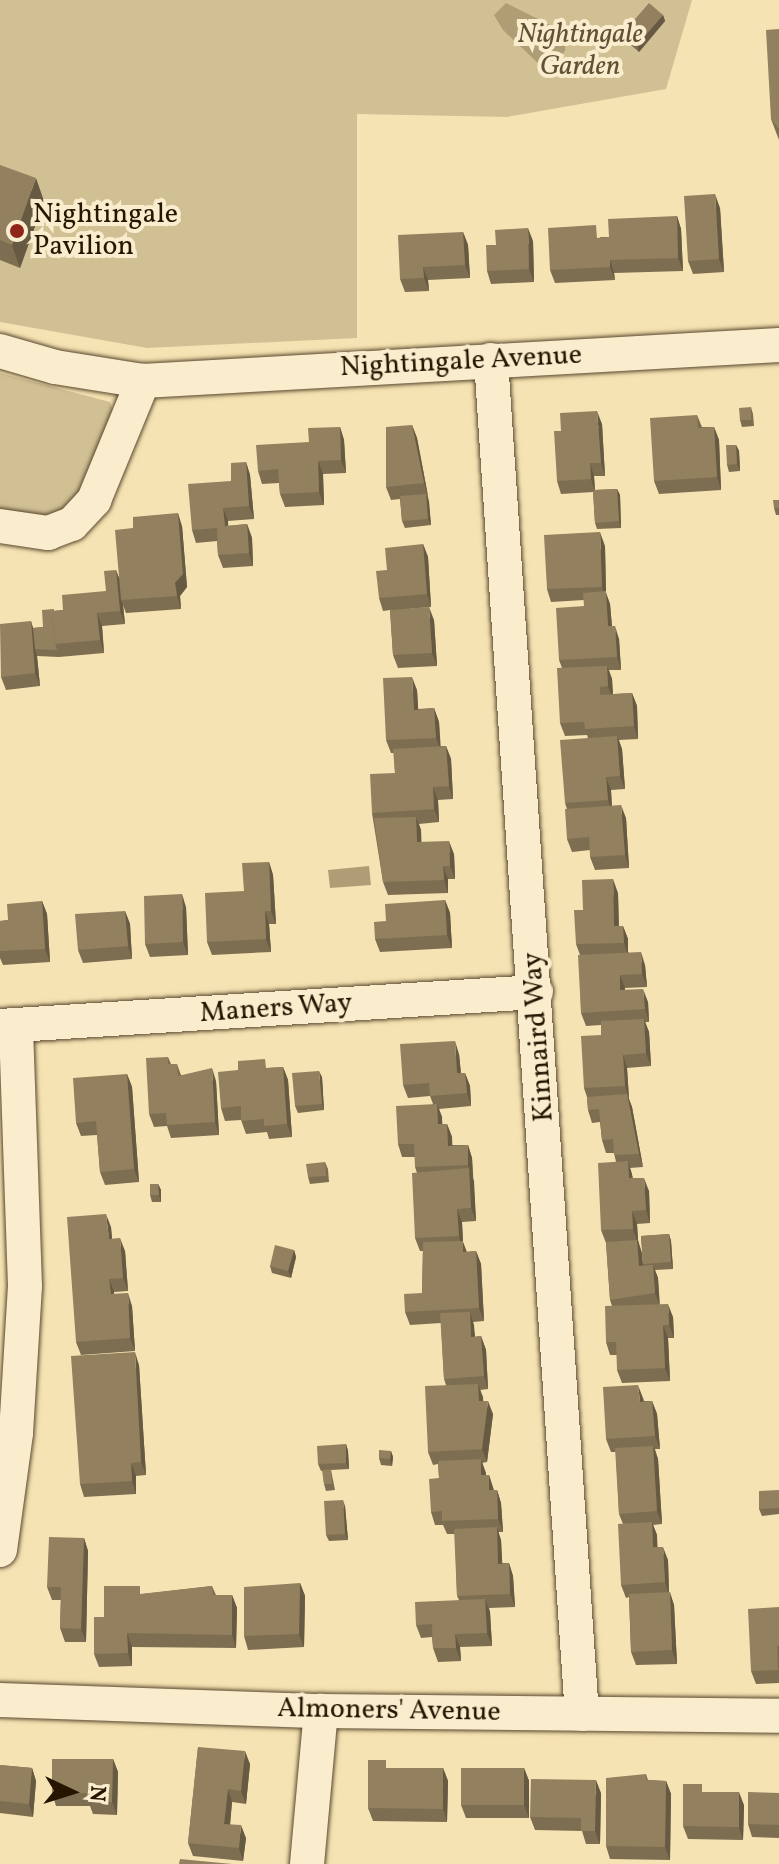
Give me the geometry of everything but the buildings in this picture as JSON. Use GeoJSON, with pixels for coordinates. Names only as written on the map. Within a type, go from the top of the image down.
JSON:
{"type":"FeatureCollection","features":[{"type":"Feature","properties":{"kind":"street","name":"Nightingale Avenue"},"geometry":{"type":"LineString","coordinates":[[0,351],[55,367],[143,381],[779,345]]}},
{"type":"Feature","properties":{"kind":"street","name":"Kinnaird Way"},"geometry":{"type":"LineString","coordinates":[[491,360],[536,992],[582,1714]]}},
{"type":"Feature","properties":{"kind":"street"},"geometry":{"type":"LineString","coordinates":[[0,526],[48,533],[72,524],[94,500],[143,381]]}},
{"type":"Feature","properties":{"kind":"street","name":"Maners Way"},"geometry":{"type":"LineString","coordinates":[[8,1026],[536,992]]}},
{"type":"Feature","properties":{"kind":"street"},"geometry":{"type":"LineString","coordinates":[[0,1550],[16,1433],[25,1286],[8,1026]]}},
{"type":"Feature","properties":{"kind":"street","name":"Almoners' Avenue"},"geometry":{"type":"LineString","coordinates":[[0,1700],[321,1711],[779,1716]]}},
{"type":"Feature","properties":{"kind":"street"},"geometry":{"type":"LineString","coordinates":[[307,1864],[321,1711]]}},
{"type":"Feature","properties":{"kind":"green space","name":"Nightingale Garden"},"geometry":{"type":"Polygon","coordinates":[[[0,0],[692,0],[666,89],[507,117],[357,114],[357,338],[147,348],[0,322],[0,0]]]}},
{"type":"Feature","properties":{"kind":"green space"},"geometry":{"type":"Polygon","coordinates":[[[0,373],[110,402],[114,413],[74,505],[58,518],[0,522],[0,373]]]}},
{"type":"Feature","properties":{"kind":"shaded area"},"geometry":{"type":"Polygon","coordinates":[[[506,3],[566,33],[565,51],[555,63],[541,66],[503,30],[494,15],[506,3]]]}},
{"type":"Feature","properties":{"kind":"shaded area"},"geometry":{"type":"Polygon","coordinates":[[[369,866],[371,885],[330,888],[328,870],[369,866]]]}},
{"type":"Feature","properties":{"kind":"place","name":"Nightingale Pavilion"},"geometry":{"type":"Point","coordinates":[17,231]}}]}
